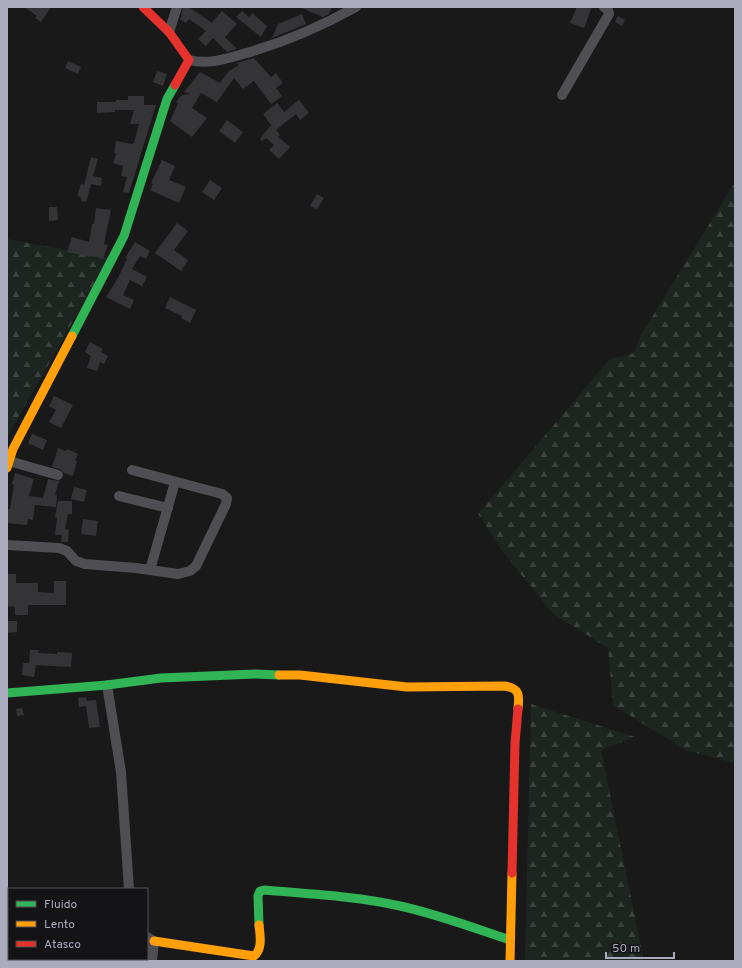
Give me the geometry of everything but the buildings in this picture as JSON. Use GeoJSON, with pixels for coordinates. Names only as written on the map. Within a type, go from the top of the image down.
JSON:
{"type":"FeatureCollection","features":[{"type":"Feature","properties":{"kind":"street"},"geometry":{"type":"LineString","coordinates":[[143,7],[169,32],[189,60],[199,62],[222,60],[270,47],[316,28],[356,7]]}},
{"type":"Feature","properties":{"kind":"street"},"geometry":{"type":"LineString","coordinates":[[169,32],[177,7]]}},
{"type":"Feature","properties":{"kind":"street"},"geometry":{"type":"LineString","coordinates":[[562,95],[609,14],[608,10],[604,7]]}},
{"type":"Feature","properties":{"kind":"street"},"geometry":{"type":"LineString","coordinates":[[58,475],[8,464],[16,442],[124,236],[167,99],[189,60]]}},
{"type":"Feature","properties":{"kind":"street"},"geometry":{"type":"LineString","coordinates":[[7,545],[59,548],[67,552],[80,563],[182,574],[193,569],[196,566],[226,504],[227,498],[222,494],[132,470]]}},
{"type":"Feature","properties":{"kind":"street"},"geometry":{"type":"LineString","coordinates":[[150,570],[175,482]]}},
{"type":"Feature","properties":{"kind":"street"},"geometry":{"type":"LineString","coordinates":[[119,496],[168,508]]}},
{"type":"Feature","properties":{"kind":"street"},"geometry":{"type":"LineString","coordinates":[[7,693],[107,685],[191,676],[255,674],[300,675],[407,687],[505,686],[516,689],[519,697],[515,751],[510,961]]}},
{"type":"Feature","properties":{"kind":"street"},"geometry":{"type":"LineString","coordinates":[[107,685],[121,772],[129,888]]}},
{"type":"Feature","properties":{"kind":"street"},"geometry":{"type":"LineString","coordinates":[[152,961],[151,939],[254,956],[260,950],[258,896],[260,891],[264,890],[361,899],[401,906],[434,915],[510,940]]}},
{"type":"Feature","properties":{"kind":"green space"},"geometry":{"type":"Polygon","coordinates":[[[735,182],[735,763],[685,750],[613,705],[608,648],[553,614],[503,552],[478,514],[610,359],[634,353],[641,335],[735,182]]]}},
{"type":"Feature","properties":{"kind":"green space"},"geometry":{"type":"Polygon","coordinates":[[[7,239],[109,258],[7,437],[7,239]]]}},
{"type":"Feature","properties":{"kind":"green space"},"geometry":{"type":"Polygon","coordinates":[[[531,704],[635,737],[601,750],[644,961],[525,961],[531,704]]]}},
{"type":"Feature","properties":{"kind":"traffic: fast"},"geometry":{"type":"LineString","coordinates":[[72,336],[124,236],[167,99],[175,85]]}},
{"type":"Feature","properties":{"kind":"traffic: fast"},"geometry":{"type":"LineString","coordinates":[[7,693],[107,685],[161,678],[255,674],[279,675]]}},
{"type":"Feature","properties":{"kind":"traffic: fast"},"geometry":{"type":"LineString","coordinates":[[259,925],[258,896],[260,891],[264,890],[315,894],[400,906],[442,917],[510,940]]}},
{"type":"Feature","properties":{"kind":"traffic: slow"},"geometry":{"type":"LineString","coordinates":[[7,468],[13,449],[72,336]]}},
{"type":"Feature","properties":{"kind":"traffic: slow"},"geometry":{"type":"LineString","coordinates":[[279,675],[300,675],[407,687],[505,686],[514,689],[518,694],[518,709]]}},
{"type":"Feature","properties":{"kind":"traffic: slow"},"geometry":{"type":"LineString","coordinates":[[510,961],[512,873]]}},
{"type":"Feature","properties":{"kind":"traffic: slow"},"geometry":{"type":"LineString","coordinates":[[154,941],[254,956],[259,950],[260,946],[259,925]]}},
{"type":"Feature","properties":{"kind":"traffic: jam"},"geometry":{"type":"LineString","coordinates":[[143,7],[169,32],[189,60],[175,85]]}},
{"type":"Feature","properties":{"kind":"traffic: jam"},"geometry":{"type":"LineString","coordinates":[[512,873],[515,743],[518,709]]}}]}
